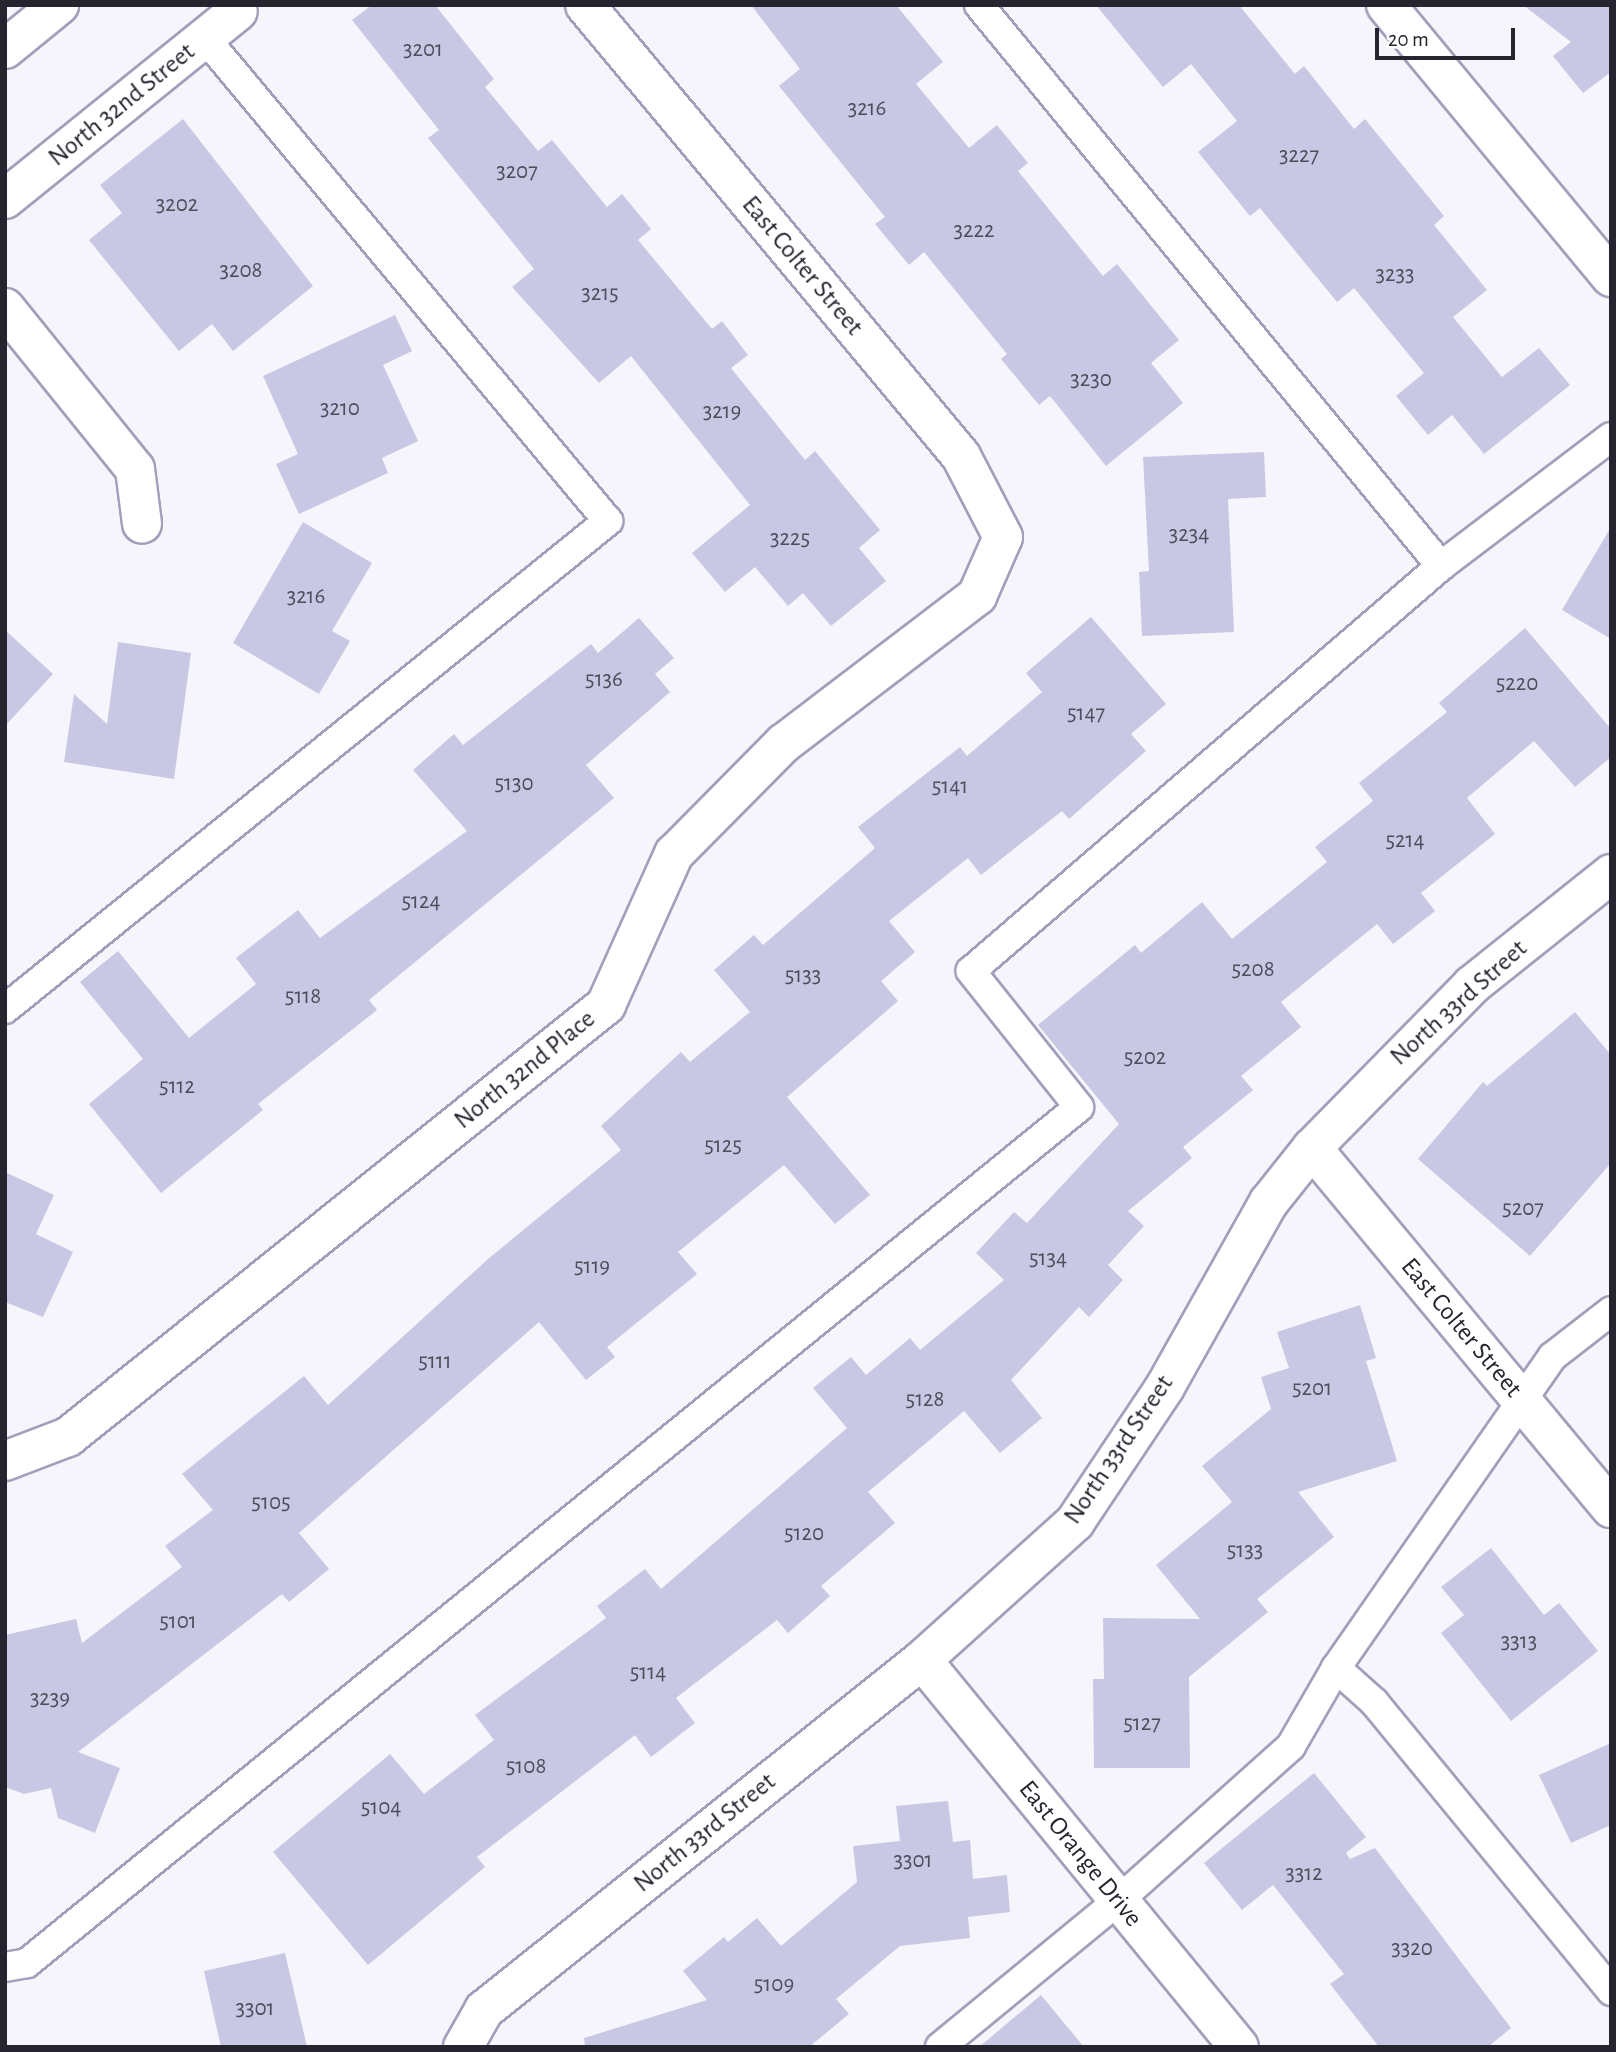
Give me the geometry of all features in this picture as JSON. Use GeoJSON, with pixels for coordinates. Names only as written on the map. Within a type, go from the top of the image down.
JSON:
{"type":"FeatureCollection","features":[{"type":"Feature","properties":{"kind":"street"},"geometry":{"type":"LineString","coordinates":[[5,49],[59,5]]}},
{"type":"Feature","properties":{"kind":"street","name":"East Colter Street"},"geometry":{"type":"LineString","coordinates":[[585,5],[961,456],[1003,537]]}},
{"type":"Feature","properties":{"kind":"street"},"geometry":{"type":"LineString","coordinates":[[1386,5],[1611,277]]}},
{"type":"Feature","properties":{"kind":"street","name":"North 32nd Street"},"geometry":{"type":"LineString","coordinates":[[5,198],[238,11]]}},
{"type":"Feature","properties":{"kind":"street"},"geometry":{"type":"LineString","coordinates":[[5,308],[135,469],[142,524]]}},
{"type":"Feature","properties":{"kind":"street","name":"North 32nd Place"},"geometry":{"type":"LineString","coordinates":[[8,1462],[68,1437],[606,1005],[674,854],[784,743],[977,596],[1003,537]]}},
{"type":"Feature","properties":{"kind":"street","name":"North 33rd Street"},"geometry":{"type":"LineString","coordinates":[[463,2047],[484,2010],[922,1660],[1075,1521],[1164,1387],[1269,1202],[1311,1148],[1472,985],[1611,874]]}},
{"type":"Feature","properties":{"kind":"street","name":"East Colter Street"},"geometry":{"type":"LineString","coordinates":[[1311,1148],[1611,1508]]}},
{"type":"Feature","properties":{"kind":"street","name":"East Orange Drive"},"geometry":{"type":"LineString","coordinates":[[922,1660],[1239,2047]]}},
{"type":"Feature","properties":{"kind":"lane"},"geometry":{"type":"LineString","coordinates":[[979,5],[1441,566]]}},
{"type":"Feature","properties":{"kind":"lane"},"geometry":{"type":"LineString","coordinates":[[5,1009],[608,521],[205,38]]}},
{"type":"Feature","properties":{"kind":"lane"},"geometry":{"type":"LineString","coordinates":[[5,1967],[27,1963],[1079,1107],[971,971],[1441,566],[1611,437]]}},
{"type":"Feature","properties":{"kind":"lane"},"geometry":{"type":"LineString","coordinates":[[940,2047],[1119,1900],[1291,1746],[1335,1668],[1552,1357],[1611,1311]]}},
{"type":"Feature","properties":{"kind":"lane"},"geometry":{"type":"LineString","coordinates":[[1335,1668],[1374,1702],[1611,1992]]}},
{"type":"Feature","properties":{"kind":"building"},"geometry":{"type":"Polygon","coordinates":[[[372,5],[435,5],[494,79],[485,87],[538,151],[552,140],[607,207],[622,194],[651,229],[638,240],[712,329],[722,321],[748,355],[731,368],[805,460],[815,451],[880,530],[859,548],[886,581],[831,626],[803,593],[788,606],[755,567],[725,592],[692,553],[750,505],[631,356],[599,383],[512,287],[534,269],[428,138],[439,130],[352,20],[372,5]]]}},
{"type":"Feature","properties":{"kind":"building"},"geometry":{"type":"Polygon","coordinates":[[[751,5],[896,5],[943,62],[916,84],[969,148],[997,125],[1028,163],[1018,171],[1103,276],[1117,264],[1179,340],[1151,363],[1183,403],[1106,466],[1050,396],[1039,405],[1001,359],[1007,354],[924,252],[909,265],[875,224],[885,217],[779,86],[800,69],[751,5]]]}},
{"type":"Feature","properties":{"kind":"building"},"geometry":{"type":"Polygon","coordinates":[[[1096,5],[1239,5],[1295,74],[1304,66],[1354,129],[1365,119],[1444,216],[1434,225],[1487,290],[1453,317],[1502,377],[1539,348],[1570,385],[1484,454],[1452,415],[1428,435],[1396,396],[1424,373],[1354,288],[1337,302],[1260,208],[1250,216],[1198,152],[1237,121],[1191,64],[1163,87],[1096,5]]]}},
{"type":"Feature","properties":{"kind":"building"},"geometry":{"type":"Polygon","coordinates":[[[1523,5],[1611,5],[1611,72],[1583,93],[1553,56],[1571,42],[1523,5]]]}},
{"type":"Feature","properties":{"kind":"building"},"geometry":{"type":"Polygon","coordinates":[[[183,119],[313,286],[233,351],[212,324],[179,351],[89,240],[122,213],[100,185],[183,119]]]}},
{"type":"Feature","properties":{"kind":"building"},"geometry":{"type":"Polygon","coordinates":[[[395,315],[412,351],[383,365],[418,441],[382,458],[388,473],[299,514],[276,464],[298,454],[263,376],[395,315]]]}},
{"type":"Feature","properties":{"kind":"building"},"geometry":{"type":"Polygon","coordinates":[[[1264,452],[1266,497],[1228,499],[1234,632],[1142,636],[1139,572],[1149,571],[1143,457],[1264,452]]]}},
{"type":"Feature","properties":{"kind":"building"},"geometry":{"type":"Polygon","coordinates":[[[303,522],[372,563],[332,631],[350,641],[319,694],[233,643],[303,522]]]}},
{"type":"Feature","properties":{"kind":"building"},"geometry":{"type":"Polygon","coordinates":[[[1611,527],[1611,639],[1562,610],[1611,527]]]}},
{"type":"Feature","properties":{"kind":"building"},"geometry":{"type":"Polygon","coordinates":[[[1091,617],[1166,704],[1131,734],[1146,751],[1069,819],[1062,811],[981,875],[968,858],[889,921],[915,952],[881,981],[898,1001],[787,1097],[870,1195],[835,1224],[784,1165],[678,1252],[697,1274],[607,1347],[615,1357],[586,1380],[539,1322],[299,1533],[329,1569],[289,1602],[282,1594],[78,1752],[120,1768],[95,1833],[58,1818],[51,1788],[24,1794],[5,1787],[5,1635],[76,1619],[82,1643],[182,1567],[165,1546],[213,1510],[182,1474],[304,1376],[328,1405],[488,1259],[621,1150],[601,1126],[681,1052],[690,1062],[750,1012],[714,970],[754,935],[763,945],[875,848],[858,827],[960,747],[967,756],[1042,692],[1026,673],[1091,617]]]}},
{"type":"Feature","properties":{"kind":"building"},"geometry":{"type":"Polygon","coordinates":[[[639,618],[674,658],[655,674],[670,692],[586,765],[614,798],[369,1000],[377,1010],[258,1104],[263,1110],[161,1193],[89,1104],[143,1059],[80,982],[118,951],[189,1038],[256,984],[236,958],[298,910],[320,938],[467,831],[413,770],[454,734],[463,745],[591,644],[598,653],[639,618]]]}},
{"type":"Feature","properties":{"kind":"building"},"geometry":{"type":"Polygon","coordinates":[[[1525,628],[1611,729],[1611,757],[1575,787],[1534,741],[1467,798],[1495,834],[1421,893],[1435,911],[1393,944],[1377,924],[1281,1002],[1301,1027],[1241,1076],[1253,1090],[1183,1147],[1192,1158],[1128,1211],[1144,1226],[1108,1265],[1123,1280],[1089,1317],[1079,1307],[1011,1380],[1042,1418],[1000,1453],[964,1411],[868,1492],[895,1523],[821,1586],[830,1596],[788,1633],[777,1620],[676,1698],[695,1723],[651,1757],[635,1735],[477,1857],[485,1867],[368,1965],[273,1852],[390,1754],[424,1794],[494,1740],[475,1715],[606,1618],[597,1606],[645,1569],[661,1589],[847,1428],[813,1388],[851,1357],[866,1375],[910,1338],[920,1350],[1004,1280],[976,1253],[1014,1212],[1027,1223],[1119,1124],[1038,1025],[1135,945],[1141,953],[1202,902],[1232,939],[1327,862],[1315,847],[1373,801],[1359,783],[1447,712],[1439,703],[1525,628]]]}},
{"type":"Feature","properties":{"kind":"building"},"geometry":{"type":"Polygon","coordinates":[[[5,630],[53,674],[5,726],[5,630]]]}},
{"type":"Feature","properties":{"kind":"building"},"geometry":{"type":"Polygon","coordinates":[[[118,642],[191,653],[174,779],[64,762],[74,694],[107,724],[118,642]]]}},
{"type":"Feature","properties":{"kind":"building"},"geometry":{"type":"Polygon","coordinates":[[[1575,1012],[1611,1055],[1611,1163],[1530,1256],[1418,1159],[1483,1082],[1487,1086],[1575,1012]]]}},
{"type":"Feature","properties":{"kind":"building"},"geometry":{"type":"Polygon","coordinates":[[[5,1172],[54,1195],[36,1234],[73,1252],[43,1317],[5,1302],[5,1172]]]}},
{"type":"Feature","properties":{"kind":"building"},"geometry":{"type":"Polygon","coordinates":[[[1360,1305],[1376,1358],[1366,1361],[1397,1461],[1298,1492],[1334,1537],[1257,1599],[1268,1612],[1189,1677],[1190,1768],[1094,1768],[1093,1679],[1104,1679],[1103,1618],[1200,1619],[1156,1565],[1232,1502],[1202,1466],[1271,1409],[1261,1377],[1289,1368],[1277,1332],[1360,1305]]]}},
{"type":"Feature","properties":{"kind":"building"},"geometry":{"type":"Polygon","coordinates":[[[1491,1548],[1544,1615],[1559,1603],[1598,1651],[1511,1721],[1441,1633],[1464,1615],[1441,1587],[1491,1548]]]}},
{"type":"Feature","properties":{"kind":"building"},"geometry":{"type":"Polygon","coordinates":[[[1611,1743],[1611,1825],[1571,1843],[1539,1775],[1611,1743]]]}},
{"type":"Feature","properties":{"kind":"building"},"geometry":{"type":"Polygon","coordinates":[[[1314,1773],[1366,1837],[1346,1853],[1350,1859],[1375,1848],[1511,2028],[1488,2047],[1379,2047],[1330,1984],[1344,1974],[1273,1885],[1242,1910],[1204,1863],[1314,1773]]]}},
{"type":"Feature","properties":{"kind":"building"},"geometry":{"type":"Polygon","coordinates":[[[948,1801],[953,1842],[970,1840],[973,1879],[1007,1875],[1010,1912],[968,1917],[970,1938],[900,1946],[836,1999],[849,2014],[809,2047],[585,2047],[584,2038],[707,2000],[683,1971],[724,1937],[728,1942],[757,1918],[781,1946],[857,1882],[853,1846],[900,1841],[896,1806],[948,1801]]]}},
{"type":"Feature","properties":{"kind":"building"},"geometry":{"type":"Polygon","coordinates":[[[285,1953],[307,2047],[221,2047],[204,1971],[285,1953]]]}},
{"type":"Feature","properties":{"kind":"building"},"geometry":{"type":"Polygon","coordinates":[[[1041,1995],[1084,2047],[979,2047],[1041,1995]]]}}]}
